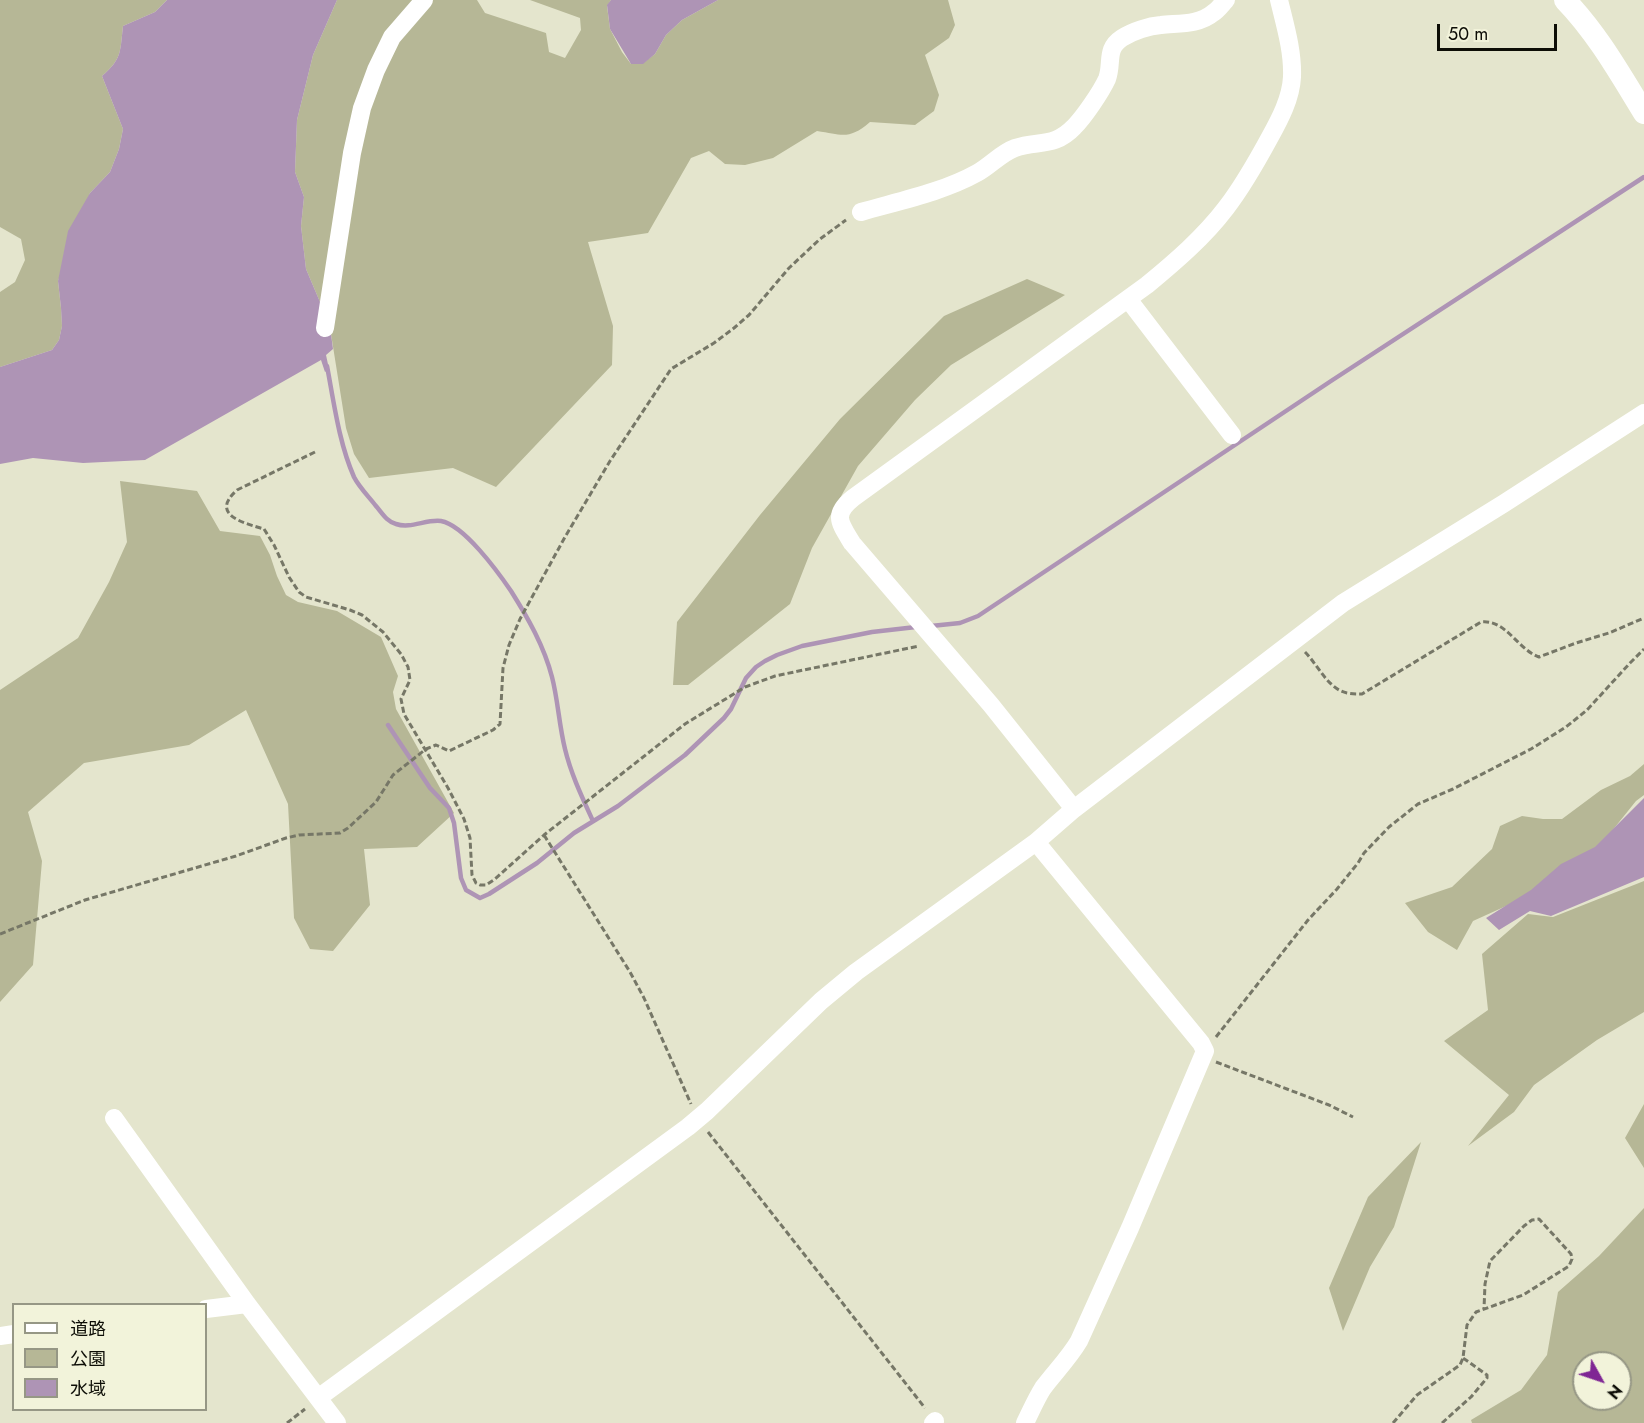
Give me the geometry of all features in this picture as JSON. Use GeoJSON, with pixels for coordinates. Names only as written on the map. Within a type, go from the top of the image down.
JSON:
{"type":"FeatureCollection","features":[{"type":"Feature","properties":{"kind":"street"},"geometry":{"type":"LineString","coordinates":[[325,328],[352,153],[362,108],[376,70],[392,38],[424,0]]}},
{"type":"Feature","properties":{"kind":"street"},"geometry":{"type":"LineString","coordinates":[[861,212],[956,183],[1015,148],[1056,140],[1076,125],[1104,85],[1110,69],[1110,56],[1116,43],[1122,38],[1152,27],[1202,20],[1213,14],[1226,0]]}},
{"type":"Feature","properties":{"kind":"street"},"geometry":{"type":"LineString","coordinates":[[1074,809],[991,705],[852,543],[844,530],[839,513],[844,505],[853,498],[1128,299],[1169,267],[1211,226],[1244,182],[1279,121],[1287,100],[1292,79],[1291,55],[1279,0]]}},
{"type":"Feature","properties":{"kind":"street"},"geometry":{"type":"LineString","coordinates":[[1565,0],[1604,48],[1644,113]]}},
{"type":"Feature","properties":{"kind":"street"},"geometry":{"type":"LineString","coordinates":[[1128,299],[1232,435]]}},
{"type":"Feature","properties":{"kind":"street"},"geometry":{"type":"LineString","coordinates":[[318,1398],[698,1119],[821,1001],[856,972],[1036,842],[1074,809],[1290,642],[1343,603],[1644,413]]}},
{"type":"Feature","properties":{"kind":"street"},"geometry":{"type":"LineString","coordinates":[[1025,1423],[1043,1388],[1079,1341],[1203,1052],[1036,842]]}},
{"type":"Feature","properties":{"kind":"street"},"geometry":{"type":"LineString","coordinates":[[114,1118],[247,1304],[337,1423]]}},
{"type":"Feature","properties":{"kind":"street"},"geometry":{"type":"LineString","coordinates":[[207,1309],[247,1304]]}},
{"type":"Feature","properties":{"kind":"path"},"geometry":{"type":"LineString","coordinates":[[0,934],[86,900],[236,856],[286,838],[340,833],[376,802],[393,775],[426,749],[436,745],[449,751],[493,730],[500,724],[503,668],[509,645],[520,619],[610,461],[671,369],[734,328],[749,315],[789,268],[820,239],[861,212]]}},
{"type":"Feature","properties":{"kind":"path"},"geometry":{"type":"LineString","coordinates":[[315,452],[237,490],[228,498],[229,514],[235,519],[264,529],[294,586],[306,597],[362,615],[394,645],[408,668],[410,680],[401,699],[404,714],[448,788],[467,826],[470,838],[471,870],[476,883],[480,885],[486,885],[495,879],[544,835],[685,724],[745,687],[775,676],[937,642]]}},
{"type":"Feature","properties":{"kind":"path"},"geometry":{"type":"LineString","coordinates":[[1290,642],[1312,659],[1333,686],[1345,693],[1362,694],[1481,622],[1490,621],[1499,624],[1530,654],[1539,657],[1610,633],[1644,618]]}},
{"type":"Feature","properties":{"kind":"path"},"geometry":{"type":"LineString","coordinates":[[1353,1118],[1329,1105],[1225,1066],[1203,1052],[1308,920],[1389,827],[1418,804],[1453,789],[1531,749],[1566,727],[1587,710],[1644,649]]}},
{"type":"Feature","properties":{"kind":"path"},"geometry":{"type":"LineString","coordinates":[[544,835],[630,972],[698,1119],[934,1422]]}},
{"type":"Feature","properties":{"kind":"path"},"geometry":{"type":"LineString","coordinates":[[1393,1423],[1417,1395],[1460,1365],[1467,1325],[1476,1312],[1523,1295],[1569,1266],[1572,1259],[1571,1254],[1539,1219],[1532,1220],[1524,1226],[1490,1261],[1485,1284],[1484,1309]]}},
{"type":"Feature","properties":{"kind":"path"},"geometry":{"type":"LineString","coordinates":[[1442,1423],[1472,1397],[1487,1378],[1483,1371],[1463,1358]]}},
{"type":"Feature","properties":{"kind":"path"},"geometry":{"type":"LineString","coordinates":[[287,1423],[318,1398]]}},
{"type":"Feature","properties":{"kind":"green space"},"geometry":{"type":"Polygon","coordinates":[[[0,0],[167,0],[155,12],[123,26],[117,60],[102,76],[123,129],[119,149],[110,172],[90,193],[58,281],[62,326],[59,340],[52,350],[0,367],[0,292],[15,282],[25,260],[21,239],[0,227],[0,0]]]}},
{"type":"Feature","properties":{"kind":"green space"},"geometry":{"type":"Polygon","coordinates":[[[337,0],[477,0],[485,13],[546,33],[549,52],[565,58],[581,30],[580,18],[530,0],[611,0],[607,6],[610,29],[631,64],[643,63],[655,54],[666,35],[682,20],[718,0],[948,0],[955,25],[949,38],[925,55],[939,95],[934,111],[915,125],[870,122],[851,134],[840,135],[817,131],[773,158],[745,165],[725,164],[709,151],[691,158],[648,233],[588,242],[613,326],[612,365],[496,487],[453,468],[369,478],[354,454],[346,428],[331,334],[306,269],[301,226],[304,197],[295,172],[297,120],[313,55],[337,0]]]}},
{"type":"Feature","properties":{"kind":"green space"},"geometry":{"type":"Polygon","coordinates":[[[1027,279],[1065,295],[951,365],[915,400],[858,466],[812,548],[790,604],[688,685],[673,685],[677,622],[760,515],[840,419],[944,316],[1027,279]]]}},
{"type":"Feature","properties":{"kind":"green space"},"geometry":{"type":"Polygon","coordinates":[[[120,481],[197,491],[220,531],[260,536],[286,595],[298,602],[337,611],[381,637],[398,676],[393,692],[396,709],[454,813],[417,847],[364,849],[370,905],[333,951],[310,949],[294,918],[288,804],[246,710],[189,745],[84,763],[28,812],[42,861],[33,965],[0,1002],[0,690],[78,638],[109,582],[127,542],[120,481]]]}},
{"type":"Feature","properties":{"kind":"green space"},"geometry":{"type":"Polygon","coordinates":[[[1644,764],[1644,795],[1636,801],[1599,847],[1526,897],[1473,921],[1457,950],[1428,932],[1405,903],[1452,887],[1492,849],[1500,826],[1522,816],[1562,819],[1601,790],[1630,776],[1644,764]]]}},
{"type":"Feature","properties":{"kind":"green space"},"geometry":{"type":"Polygon","coordinates":[[[1644,881],[1644,1012],[1597,1040],[1534,1085],[1514,1112],[1468,1146],[1509,1095],[1444,1041],[1488,1010],[1482,954],[1528,914],[1553,917],[1644,881]]]}},
{"type":"Feature","properties":{"kind":"green space"},"geometry":{"type":"Polygon","coordinates":[[[1644,1104],[1644,1168],[1625,1138],[1644,1104]]]}},
{"type":"Feature","properties":{"kind":"green space"},"geometry":{"type":"Polygon","coordinates":[[[1421,1142],[1394,1227],[1370,1267],[1343,1331],[1329,1288],[1368,1197],[1421,1142]]]}},
{"type":"Feature","properties":{"kind":"green space"},"geometry":{"type":"Polygon","coordinates":[[[1644,1208],[1644,1423],[1472,1423],[1471,1420],[1521,1390],[1547,1355],[1558,1292],[1599,1256],[1644,1208]]]}},
{"type":"Feature","properties":{"kind":"water"},"geometry":{"type":"Polygon","coordinates":[[[167,0],[337,0],[313,55],[297,120],[295,172],[304,197],[301,226],[306,269],[331,334],[333,349],[326,355],[329,369],[325,372],[321,360],[145,460],[83,463],[33,458],[0,464],[0,367],[52,350],[59,340],[62,326],[58,281],[68,231],[90,193],[110,172],[119,149],[123,129],[102,76],[117,60],[123,26],[155,12],[167,0]]]}},
{"type":"Feature","properties":{"kind":"water"},"geometry":{"type":"Polygon","coordinates":[[[611,0],[718,0],[682,20],[666,35],[655,54],[643,64],[631,64],[610,29],[607,5],[611,0]]]}},
{"type":"Feature","properties":{"kind":"water"},"geometry":{"type":"Polygon","coordinates":[[[1644,798],[1644,877],[1551,916],[1530,911],[1499,930],[1486,918],[1531,890],[1561,864],[1595,847],[1644,798]]]}},
{"type":"Feature","properties":{"kind":"waterway"},"geometry":{"type":"LineString","coordinates":[[931,626],[960,623],[978,616],[1331,381],[1644,177]]}},
{"type":"Feature","properties":{"kind":"waterway"},"geometry":{"type":"LineString","coordinates":[[327,366],[344,451],[354,477],[364,492],[393,523],[407,525],[441,521],[460,531],[489,562],[523,611],[549,666],[567,758],[593,821]]}},
{"type":"Feature","properties":{"kind":"waterway"},"geometry":{"type":"LineString","coordinates":[[388,725],[430,788],[449,808],[454,823],[461,878],[466,890],[480,898],[537,863],[574,833],[618,806],[685,755],[724,718],[746,678],[765,661],[802,646],[872,632],[916,627]]}}]}
